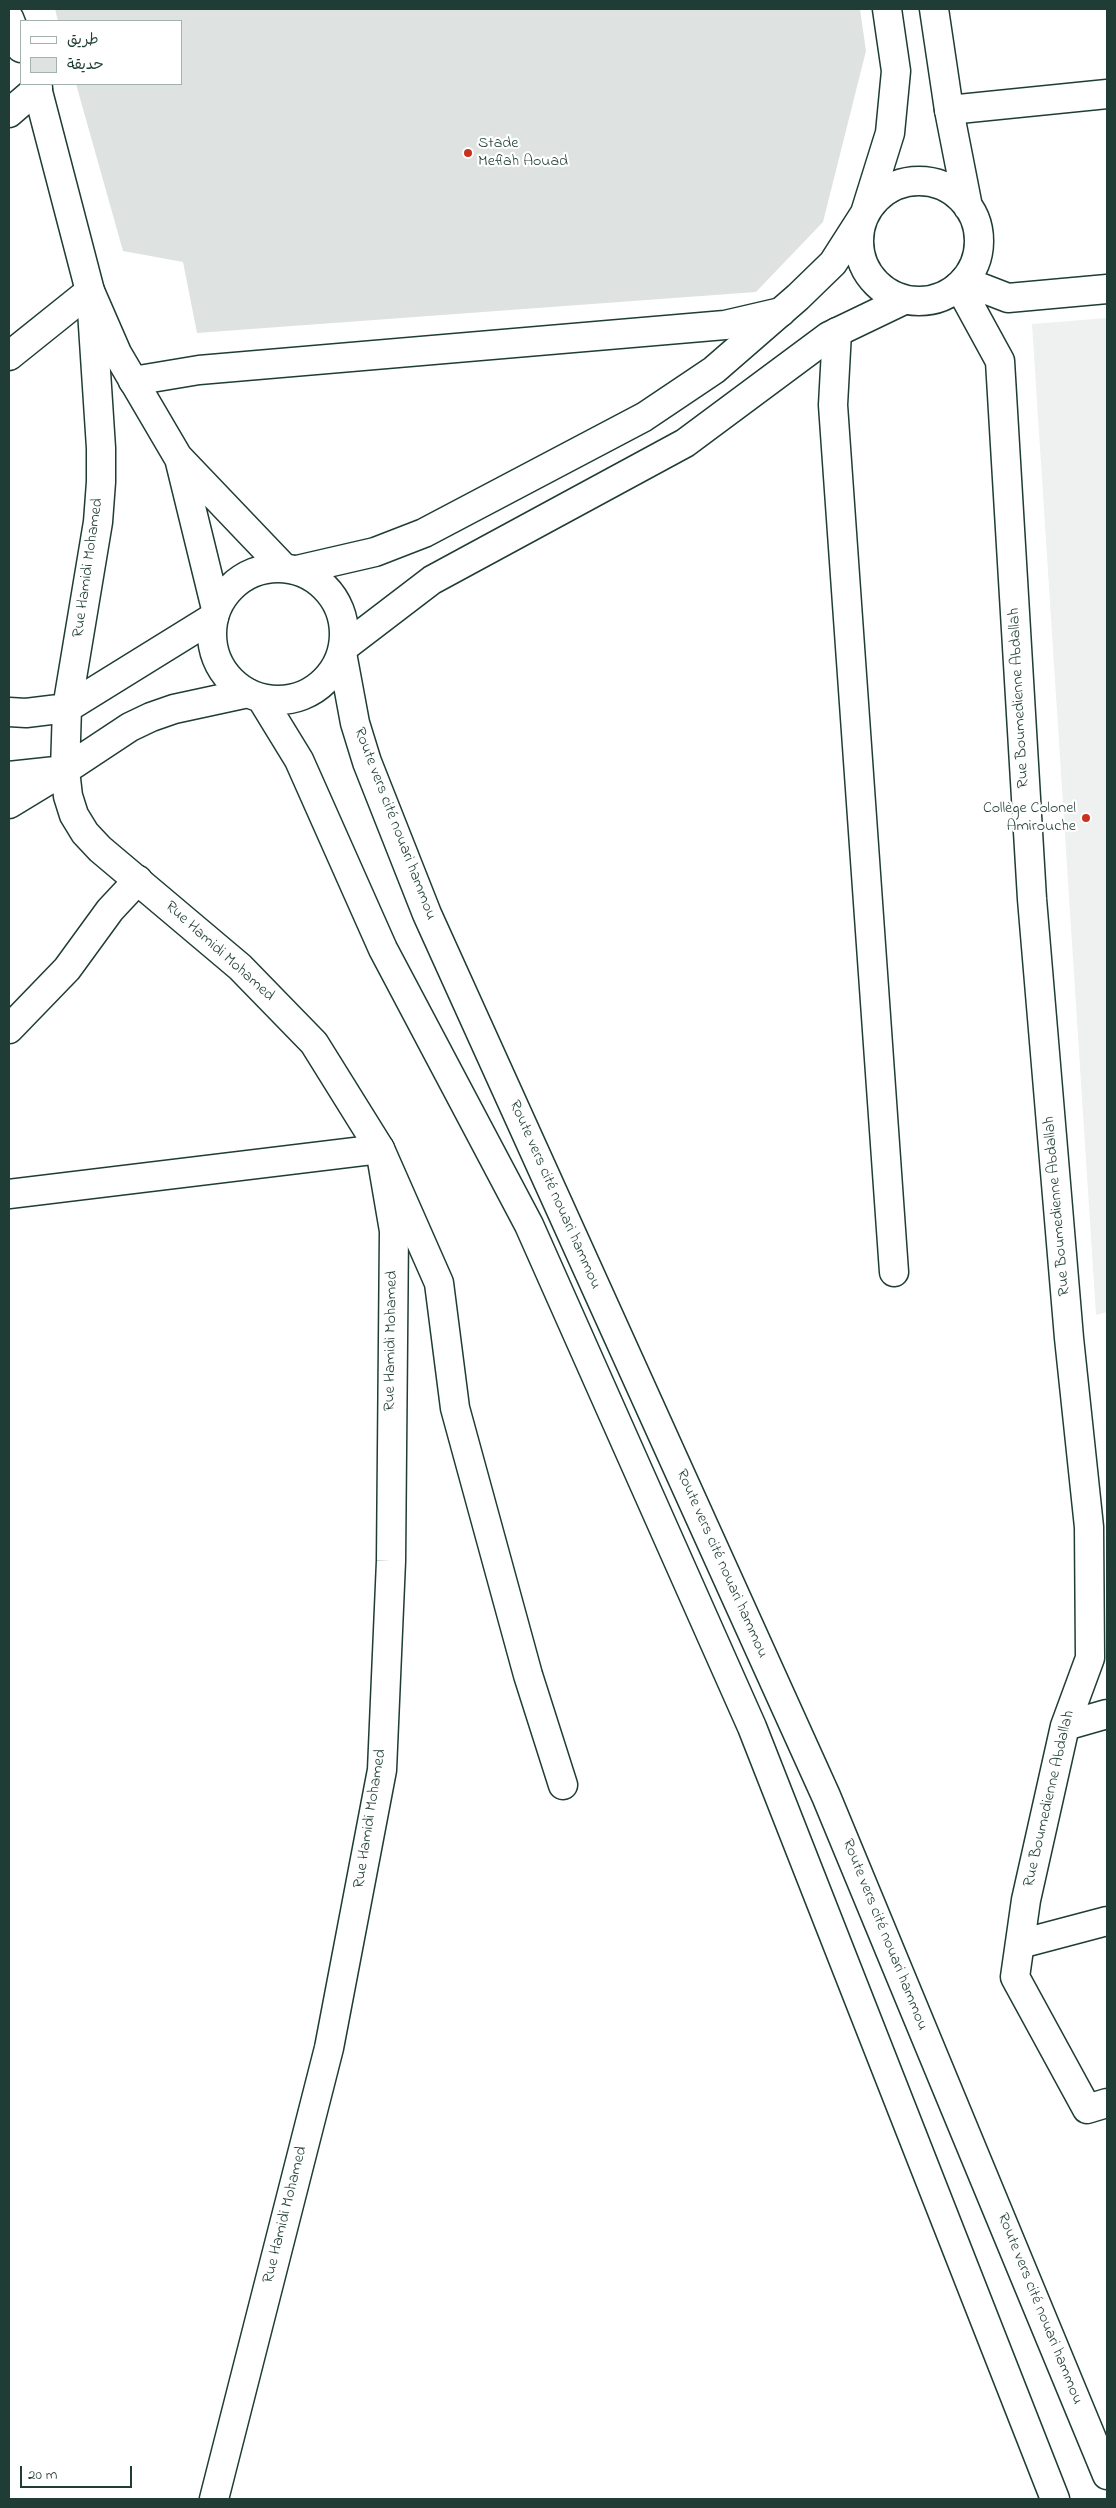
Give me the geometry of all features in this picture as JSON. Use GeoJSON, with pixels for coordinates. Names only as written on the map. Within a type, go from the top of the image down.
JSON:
{"type":"FeatureCollection","features":[{"type":"Feature","properties":{"kind":"street"},"geometry":{"type":"LineString","coordinates":[[887,9],[896,71],[890,133],[858,234],[860,256],[869,276],[884,291],[904,300],[924,301],[943,297],[962,284],[975,264],[979,244],[977,225],[968,207],[949,110],[934,9]]}},
{"type":"Feature","properties":{"kind":"street"},"geometry":{"type":"LineString","coordinates":[[9,18],[20,46]]}},
{"type":"Feature","properties":{"kind":"street"},"geometry":{"type":"LineString","coordinates":[[9,89],[37,86]]}},
{"type":"Feature","properties":{"kind":"street"},"geometry":{"type":"LineString","coordinates":[[9,113],[37,86]]}},
{"type":"Feature","properties":{"kind":"street","name":"Rue Hamidi Mohamed"},"geometry":{"type":"LineString","coordinates":[[37,86],[90,291],[106,332],[178,457]]}},
{"type":"Feature","properties":{"kind":"street"},"geometry":{"type":"LineString","coordinates":[[949,110],[1107,94]]}},
{"type":"Feature","properties":{"kind":"street"},"geometry":{"type":"LineString","coordinates":[[9,712],[26,714],[67,708],[215,613],[227,590],[244,577],[263,569],[290,569],[375,552],[449,522],[644,417],[714,370],[781,312],[833,263],[865,213],[878,197],[895,186],[915,181],[935,184],[954,192],[968,207]]}},
{"type":"Feature","properties":{"kind":"street"},"geometry":{"type":"LineString","coordinates":[[962,284],[1008,298],[1107,288]]}},
{"type":"Feature","properties":{"kind":"street","name":"Rue Boumedienne Abdallah"},"geometry":{"type":"LineString","coordinates":[[962,284],[1000,361],[1032,899],[1069,1338],[1089,1527],[1090,1658],[1065,1726],[1026,1900],[1015,1977],[1097,2106]]}},
{"type":"Feature","properties":{"kind":"street"},"geometry":{"type":"LineString","coordinates":[[9,356],[90,291]]}},
{"type":"Feature","properties":{"kind":"street","name":"Rue Hamidi Mohamed"},"geometry":{"type":"LineString","coordinates":[[90,291],[101,448],[100,490],[97,532],[67,708],[65,770],[68,796],[74,815],[85,834],[240,967],[314,1043],[380,1149],[394,1232],[391,1561],[382,1770],[329,2048],[214,2499]]}},
{"type":"Feature","properties":{"kind":"street"},"geometry":{"type":"LineString","coordinates":[[342,650],[411,595],[447,571],[684,443],[828,336],[904,300]]}},
{"type":"Feature","properties":{"kind":"street"},"geometry":{"type":"LineString","coordinates":[[133,381],[199,370],[725,325],[781,312]]}},
{"type":"Feature","properties":{"kind":"street"},"geometry":{"type":"LineString","coordinates":[[837,332],[833,405],[894,1272]]}},
{"type":"Feature","properties":{"kind":"street"},"geometry":{"type":"LineString","coordinates":[[9,804],[130,727],[151,717],[174,709],[255,696],[281,700],[301,696],[319,686],[333,671],[342,650],[344,628],[339,609],[329,592],[314,578],[290,569],[178,457]]}},
{"type":"Feature","properties":{"kind":"street"},"geometry":{"type":"LineString","coordinates":[[178,457],[215,613],[212,639],[217,662],[230,680],[255,696],[299,760],[383,949],[529,1225],[748,1718],[1055,2499]]}},
{"type":"Feature","properties":{"kind":"street","name":"Route vers cité nouari hammou"},"geometry":{"type":"LineString","coordinates":[[342,650],[359,739],[427,914],[826,1796],[1107,2475]]}},
{"type":"Feature","properties":{"kind":"street"},"geometry":{"type":"LineString","coordinates":[[9,776],[65,770]]}},
{"type":"Feature","properties":{"kind":"street"},"geometry":{"type":"LineString","coordinates":[[9,1030],[68,969],[110,910],[138,880]]}},
{"type":"Feature","properties":{"kind":"street"},"geometry":{"type":"LineString","coordinates":[[9,1194],[380,1149],[439,1283],[454,1408],[528,1675],[563,1785]]}},
{"type":"Feature","properties":{"kind":"street"},"geometry":{"type":"LineString","coordinates":[[1065,1726],[1107,1714]]}},
{"type":"Feature","properties":{"kind":"street"},"geometry":{"type":"LineString","coordinates":[[1020,1944],[1107,1921]]}},
{"type":"Feature","properties":{"kind":"shaded area","name":"Collège Colonel Amirouche"},"geometry":{"type":"Polygon","coordinates":[[[1107,318],[1107,1312],[1096,1315],[1032,324],[1107,318]]]}},
{"type":"Feature","properties":{"kind":"green space","name":"Stade Meflah Aouad"},"geometry":{"type":"Polygon","coordinates":[[[55,9],[860,9],[866,51],[823,222],[756,292],[197,333],[183,262],[123,251],[76,85],[182,85],[182,20],[58,20],[55,9]]]}},
{"type":"Feature","properties":{"kind":"place","name":"Stade Meflah Aouad"},"geometry":{"type":"Point","coordinates":[468,153]}},
{"type":"Feature","properties":{"kind":"place","name":"Collège Colonel Amirouche"},"geometry":{"type":"Point","coordinates":[1086,818]}}]}
